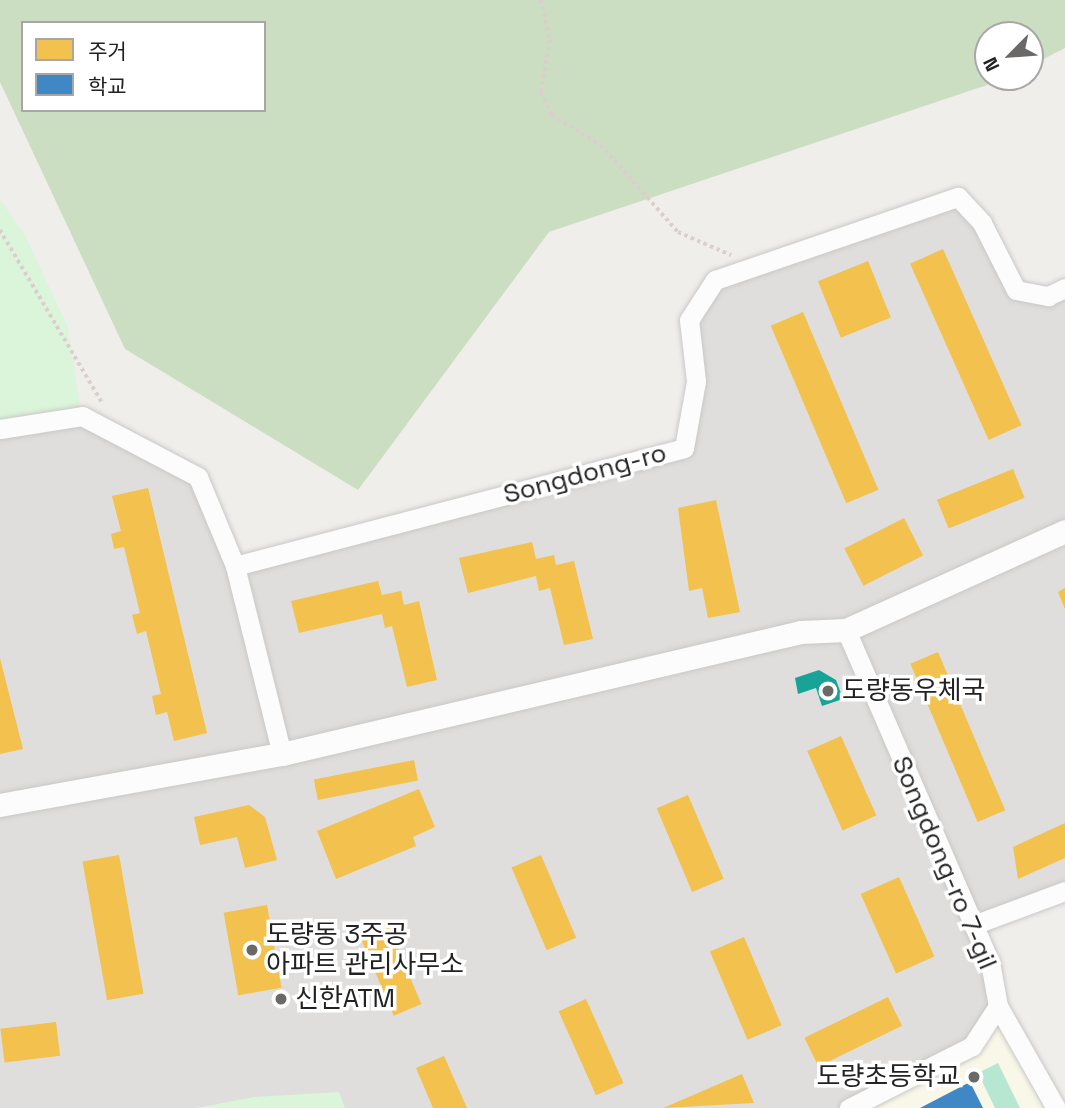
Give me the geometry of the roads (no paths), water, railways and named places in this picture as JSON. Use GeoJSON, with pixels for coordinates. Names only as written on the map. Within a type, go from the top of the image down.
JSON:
{"type":"FeatureCollection","features":[{"type":"Feature","properties":{"kind":"street","name":"Songdong-ro"},"geometry":{"type":"LineString","coordinates":[[235,566],[684,448],[696,381],[689,320],[715,280],[958,197],[982,223],[1016,290],[1048,296],[1065,288]]}},
{"type":"Feature","properties":{"kind":"street"},"geometry":{"type":"LineString","coordinates":[[0,429],[82,416],[117,439],[198,477],[235,566],[282,754]]}},
{"type":"Feature","properties":{"kind":"street"},"geometry":{"type":"LineString","coordinates":[[0,805],[282,754],[801,632],[846,629],[1065,531]]}},
{"type":"Feature","properties":{"kind":"street","name":"Songdong-ro 7-gil"},"geometry":{"type":"LineString","coordinates":[[846,629],[990,962],[998,1006],[972,1046],[849,1108]]}},
{"type":"Feature","properties":{"kind":"street"},"geometry":{"type":"LineString","coordinates":[[973,925],[1061,894]]}},
{"type":"Feature","properties":{"kind":"street"},"geometry":{"type":"LineString","coordinates":[[998,1006],[1056,1108]]}},
{"type":"Feature","properties":{"kind":"place","name":"도량동우체국"},"geometry":{"type":"Point","coordinates":[828,691]}},
{"type":"Feature","properties":{"kind":"place","name":"도량동 3주공 아파트 관리사무소"},"geometry":{"type":"Point","coordinates":[252,950]}},
{"type":"Feature","properties":{"kind":"place","name":"신한ATM"},"geometry":{"type":"Point","coordinates":[281,999]}},
{"type":"Feature","properties":{"kind":"place","name":"도량초등학교"},"geometry":{"type":"Point","coordinates":[974,1077]}}]}
